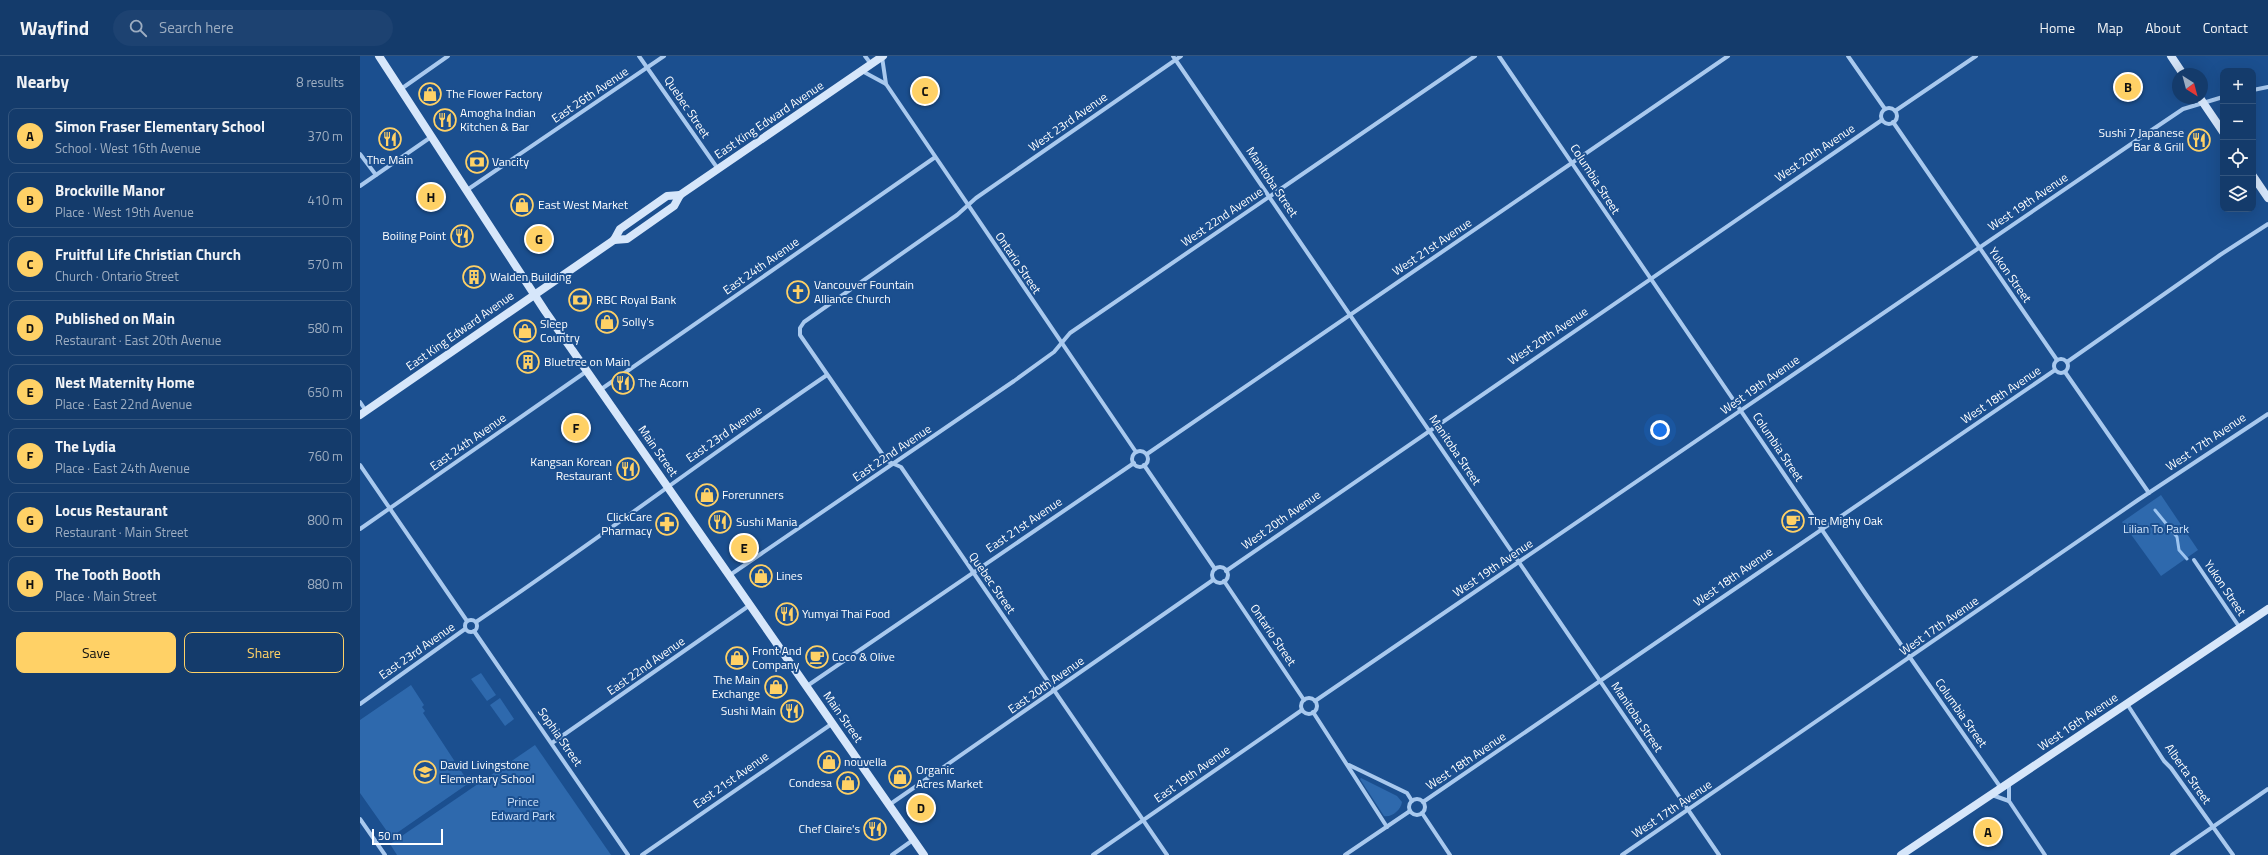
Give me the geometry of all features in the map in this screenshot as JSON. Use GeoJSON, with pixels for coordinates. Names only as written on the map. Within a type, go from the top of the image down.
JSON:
{"type":"FeatureCollection","features":[{"type":"Feature","properties":{"kind":"main road","name":"Main Street"},"geometry":{"type":"LineString","coordinates":[[379,56],[535,295],[924,855]]}},
{"type":"Feature","properties":{"kind":"main road","name":"East King Edward Avenue"},"geometry":{"type":"LineString","coordinates":[[614,240],[627,239],[674,206],[680,195],[882,56]]}},
{"type":"Feature","properties":{"kind":"main road"},"geometry":{"type":"LineString","coordinates":[[2171,56],[2179,68]]}},
{"type":"Feature","properties":{"kind":"main road"},"geometry":{"type":"LineString","coordinates":[[2204,104],[2220,128]]}},
{"type":"Feature","properties":{"kind":"main road"},"geometry":{"type":"LineString","coordinates":[[2256,180],[2268,198]]}},
{"type":"Feature","properties":{"kind":"main road","name":"East King Edward Avenue"},"geometry":{"type":"LineString","coordinates":[[363,413],[614,240],[620,229],[667,196],[680,195]]}},
{"type":"Feature","properties":{"kind":"main road","name":"West 16th Avenue"},"geometry":{"type":"LineString","coordinates":[[1901,855],[2268,609]]}},
{"type":"Feature","properties":{"kind":"street"},"geometry":{"type":"LineString","coordinates":[[401,89],[448,56]]}},
{"type":"Feature","properties":{"kind":"street","name":"Quebec Street"},"geometry":{"type":"LineString","coordinates":[[640,56],[718,169]]}},
{"type":"Feature","properties":{"kind":"street","name":"East 26th Avenue"},"geometry":{"type":"LineString","coordinates":[[466,190],[664,56]]}},
{"type":"Feature","properties":{"kind":"street"},"geometry":{"type":"LineString","coordinates":[[865,56],[871,64]]}},
{"type":"Feature","properties":{"kind":"street","name":"Ontario Street"},"geometry":{"type":"LineString","coordinates":[[882,56],[886,84],[934,158],[1136,452]]}},
{"type":"Feature","properties":{"kind":"street","name":"West 23rd Avenue"},"geometry":{"type":"LineString","coordinates":[[967,206],[1175,58],[1181,56]]}},
{"type":"Feature","properties":{"kind":"street","name":"West 22nd Avenue"},"geometry":{"type":"LineString","coordinates":[[1061,343],[1070,333],[1475,56]]}},
{"type":"Feature","properties":{"kind":"street","name":"Columbia Street"},"geometry":{"type":"LineString","coordinates":[[1499,56],[1821,529],[2001,788]]}},
{"type":"Feature","properties":{"kind":"street","name":"West 21st Avenue"},"geometry":{"type":"LineString","coordinates":[[1146,454],[1728,56]]}},
{"type":"Feature","properties":{"kind":"street"},"geometry":{"type":"LineString","coordinates":[[1848,56],[1885,109]]}},
{"type":"Feature","properties":{"kind":"street"},"geometry":{"type":"LineString","coordinates":[[1895,111],[1976,56]]}},
{"type":"Feature","properties":{"kind":"street","name":"Manitoba Street"},"geometry":{"type":"LineString","coordinates":[[1175,58],[1719,855]]}},
{"type":"Feature","properties":{"kind":"street","name":"Ontario Street"},"geometry":{"type":"LineString","coordinates":[[861,71],[886,84]]}},
{"type":"Feature","properties":{"kind":"street"},"geometry":{"type":"LineString","coordinates":[[2256,89],[2268,87]]}},
{"type":"Feature","properties":{"kind":"street","name":"West 19th Avenue"},"geometry":{"type":"LineString","coordinates":[[2208,99],[2220,97]]}},
{"type":"Feature","properties":{"kind":"street","name":"West 19th Avenue"},"geometry":{"type":"LineString","coordinates":[[1315,702],[1741,410],[2183,109],[2193,104]]}},
{"type":"Feature","properties":{"kind":"street"},"geometry":{"type":"LineString","coordinates":[[1892,108],[1895,111],[1897,116],[1894,122],[1886,123],[1882,120],[1882,113],[1885,109],[1892,108]]}},
{"type":"Feature","properties":{"kind":"street","name":"West 20th Avenue"},"geometry":{"type":"LineString","coordinates":[[1226,571],[1882,120]]}},
{"type":"Feature","properties":{"kind":"street","name":"Yukon Street"},"geometry":{"type":"LineString","coordinates":[[1894,122],[2057,360]]}},
{"type":"Feature","properties":{"kind":"street"},"geometry":{"type":"LineString","coordinates":[[360,186],[432,136]]}},
{"type":"Feature","properties":{"kind":"street"},"geometry":{"type":"LineString","coordinates":[[360,154],[376,175]]}},
{"type":"Feature","properties":{"kind":"street","name":"East 24th Avenue"},"geometry":{"type":"LineString","coordinates":[[600,390],[934,158]]}},
{"type":"Feature","properties":{"kind":"street","name":"Quebec Street"},"geometry":{"type":"LineString","coordinates":[[967,206],[804,322],[800,328],[800,334],[887,460],[901,467],[1167,855]]}},
{"type":"Feature","properties":{"kind":"street"},"geometry":{"type":"LineString","coordinates":[[2067,362],[2220,255],[2268,224]]}},
{"type":"Feature","properties":{"kind":"street","name":"East 22nd Avenue"},"geometry":{"type":"LineString","coordinates":[[730,575],[1014,381],[1054,352],[1061,343]]}},
{"type":"Feature","properties":{"kind":"street"},"geometry":{"type":"LineString","coordinates":[[2065,372],[2061,373],[2055,370],[2054,364],[2057,360],[2061,359],[2067,362]]}},
{"type":"Feature","properties":{"kind":"street"},"geometry":{"type":"LineString","coordinates":[[2065,372],[2067,362]]}},
{"type":"Feature","properties":{"kind":"street","name":"West 18th Avenue"},"geometry":{"type":"LineString","coordinates":[[1423,802],[2055,370]]}},
{"type":"Feature","properties":{"kind":"street","name":"East 24th Avenue"},"geometry":{"type":"LineString","coordinates":[[360,529],[587,371]]}},
{"type":"Feature","properties":{"kind":"street"},"geometry":{"type":"LineString","coordinates":[[2065,372],[2149,493]]}},
{"type":"Feature","properties":{"kind":"street","name":"East 23rd Avenue"},"geometry":{"type":"LineString","coordinates":[[476,622],[656,497],[669,486],[827,375]]}},
{"type":"Feature","properties":{"kind":"street"},"geometry":{"type":"LineString","coordinates":[[360,402],[363,413]]}},
{"type":"Feature","properties":{"kind":"street","name":"West 17th Avenue"},"geometry":{"type":"LineString","coordinates":[[1622,855],[2149,493],[2268,414]]}},
{"type":"Feature","properties":{"kind":"street"},"geometry":{"type":"LineString","coordinates":[[1141,451],[1146,454],[1148,460],[1144,465],[1139,466],[1134,463],[1133,457],[1136,452],[1141,451]]}},
{"type":"Feature","properties":{"kind":"street","name":"East 21st Avenue"},"geometry":{"type":"LineString","coordinates":[[807,686],[1134,463]]}},
{"type":"Feature","properties":{"kind":"street"},"geometry":{"type":"LineString","coordinates":[[1144,465],[1215,569]]}},
{"type":"Feature","properties":{"kind":"street"},"geometry":{"type":"LineString","coordinates":[[360,466],[467,621]]}},
{"type":"Feature","properties":{"kind":"street","name":"Yukon Street"},"geometry":{"type":"LineString","coordinates":[[2194,560],[2240,628]]}},
{"type":"Feature","properties":{"kind":"street"},"geometry":{"type":"LineString","coordinates":[[1221,568],[1226,571],[1227,576],[1224,582],[1218,583],[1213,580],[1212,574],[1215,569],[1221,568]]}},
{"type":"Feature","properties":{"kind":"street","name":"East 20th Avenue"},"geometry":{"type":"LineString","coordinates":[[889,805],[1213,580]]}},
{"type":"Feature","properties":{"kind":"street","name":"Ontario Street"},"geometry":{"type":"LineString","coordinates":[[1224,582],[1304,700]]}},
{"type":"Feature","properties":{"kind":"street","name":"East 22nd Avenue"},"geometry":{"type":"LineString","coordinates":[[552,743],[751,605]]}},
{"type":"Feature","properties":{"kind":"street"},"geometry":{"type":"LineString","coordinates":[[471,619],[476,622],[477,626],[474,631],[470,632],[465,629],[465,624],[467,621],[471,619]]}},
{"type":"Feature","properties":{"kind":"street","name":"East 23rd Avenue"},"geometry":{"type":"LineString","coordinates":[[360,704],[465,629]]}},
{"type":"Feature","properties":{"kind":"street","name":"Sophia Street"},"geometry":{"type":"LineString","coordinates":[[474,631],[628,855]]}},
{"type":"Feature","properties":{"kind":"street"},"geometry":{"type":"LineString","coordinates":[[1310,698],[1315,702],[1316,707],[1313,712],[1307,714],[1302,710],[1301,705],[1304,700],[1310,698]]}},
{"type":"Feature","properties":{"kind":"street","name":"Alberta Street"},"geometry":{"type":"LineString","coordinates":[[2127,704],[2164,761],[2171,768],[2233,855]]}},
{"type":"Feature","properties":{"kind":"street","name":"East 19th Avenue"},"geometry":{"type":"LineString","coordinates":[[1093,855],[1302,710]]}},
{"type":"Feature","properties":{"kind":"street"},"geometry":{"type":"LineString","coordinates":[[1313,712],[1349,765],[1355,778],[1387,827]]}},
{"type":"Feature","properties":{"kind":"street","name":"East 21st Avenue"},"geometry":{"type":"LineString","coordinates":[[642,855],[833,723]]}},
{"type":"Feature","properties":{"kind":"street"},"geometry":{"type":"LineString","coordinates":[[1349,765],[1407,793],[1412,801]]}},
{"type":"Feature","properties":{"kind":"street"},"geometry":{"type":"LineString","coordinates":[[2009,783],[2009,802]]}},
{"type":"Feature","properties":{"kind":"street"},"geometry":{"type":"LineString","coordinates":[[2172,855],[2268,789]]}},
{"type":"Feature","properties":{"kind":"street"},"geometry":{"type":"LineString","coordinates":[[1991,794],[2009,802],[2045,855]]}},
{"type":"Feature","properties":{"kind":"street"},"geometry":{"type":"LineString","coordinates":[[1419,799],[1423,802],[1424,806],[1422,812],[1414,814],[1410,810],[1409,806],[1412,801],[1419,799]]}},
{"type":"Feature","properties":{"kind":"street"},"geometry":{"type":"LineString","coordinates":[[1345,855],[1410,810]]}},
{"type":"Feature","properties":{"kind":"street"},"geometry":{"type":"LineString","coordinates":[[1422,812],[1450,855]]}},
{"type":"Feature","properties":{"kind":"street"},"geometry":{"type":"LineString","coordinates":[[360,819],[385,855]]}},
{"type":"Feature","properties":{"kind":"street"},"geometry":{"type":"LineString","coordinates":[[892,855],[914,840]]}},
{"type":"Feature","properties":{"kind":"green space","name":"Lilian To Park"},"geometry":{"type":"Polygon","coordinates":[[[2161,495],[2198,550],[2161,576],[2122,522],[2161,495]]]}},
{"type":"Feature","properties":{"kind":"green space"},"geometry":{"type":"Polygon","coordinates":[[[481,673],[496,695],[487,701],[471,679],[481,673]]]}},
{"type":"Feature","properties":{"kind":"green space"},"geometry":{"type":"Polygon","coordinates":[[[411,685],[424,705],[422,707],[425,711],[423,713],[469,783],[391,837],[360,793],[360,720],[411,685]]]}},
{"type":"Feature","properties":{"kind":"green space"},"geometry":{"type":"Polygon","coordinates":[[[500,698],[514,719],[505,726],[490,705],[500,698]]]}},
{"type":"Feature","properties":{"kind":"green space","name":"Prince Edward Park"},"geometry":{"type":"Polygon","coordinates":[[[535,745],[611,855],[397,855],[390,844],[535,745]]]}},
{"type":"Feature","properties":{"kind":"green space"},"geometry":{"type":"Polygon","coordinates":[[[1361,778],[1397,796],[1402,802],[1400,808],[1393,815],[1384,816],[1360,779],[1361,778]]]}},
{"type":"Feature","properties":{"kind":"waterway"},"geometry":{"type":"LineString","coordinates":[[2155,510],[2177,537],[2179,550],[2187,559]]}},
{"type":"Feature","properties":{"kind":"place","name":"Brockville Manor"},"geometry":{"type":"Point","coordinates":[2128,87]}},
{"type":"Feature","properties":{"kind":"place","name":"Fruitful Life Christian Church"},"geometry":{"type":"Point","coordinates":[925,91]}},
{"type":"Feature","properties":{"kind":"place","name":"The Flower Factory"},"geometry":{"type":"Point","coordinates":[430,94]}},
{"type":"Feature","properties":{"kind":"place","name":"Amogha Indian Kitchen & Bar"},"geometry":{"type":"Point","coordinates":[445,120]}},
{"type":"Feature","properties":{"kind":"place","name":"The Main"},"geometry":{"type":"Point","coordinates":[390,139]}},
{"type":"Feature","properties":{"kind":"place","name":"Sushi 7 Japanese Bar & Grill"},"geometry":{"type":"Point","coordinates":[2199,140]}},
{"type":"Feature","properties":{"kind":"place","name":"Vancity"},"geometry":{"type":"Point","coordinates":[477,162]}},
{"type":"Feature","properties":{"kind":"place","name":"The Tooth Booth"},"geometry":{"type":"Point","coordinates":[431,197]}},
{"type":"Feature","properties":{"kind":"place","name":"East West Market"},"geometry":{"type":"Point","coordinates":[522,205]}},
{"type":"Feature","properties":{"kind":"place","name":"Boiling Point"},"geometry":{"type":"Point","coordinates":[462,236]}},
{"type":"Feature","properties":{"kind":"place","name":"Locus Restaurant"},"geometry":{"type":"Point","coordinates":[539,239]}},
{"type":"Feature","properties":{"kind":"place","name":"Walden Building"},"geometry":{"type":"Point","coordinates":[474,277]}},
{"type":"Feature","properties":{"kind":"place","name":"Vancouver Fountain Alliance Church"},"geometry":{"type":"Point","coordinates":[798,292]}},
{"type":"Feature","properties":{"kind":"place","name":"RBC Royal Bank"},"geometry":{"type":"Point","coordinates":[580,300]}},
{"type":"Feature","properties":{"kind":"place","name":"Solly's"},"geometry":{"type":"Point","coordinates":[607,322]}},
{"type":"Feature","properties":{"kind":"place","name":"Sleep Country"},"geometry":{"type":"Point","coordinates":[525,331]}},
{"type":"Feature","properties":{"kind":"place","name":"Bluetree on Main"},"geometry":{"type":"Point","coordinates":[528,362]}},
{"type":"Feature","properties":{"kind":"place","name":"The Acorn"},"geometry":{"type":"Point","coordinates":[623,383]}},
{"type":"Feature","properties":{"kind":"place","name":"The Lydia"},"geometry":{"type":"Point","coordinates":[576,428]}},
{"type":"Feature","properties":{"kind":"place","name":"Kangsan Korean Restaurant"},"geometry":{"type":"Point","coordinates":[628,469]}},
{"type":"Feature","properties":{"kind":"place","name":"Forerunners"},"geometry":{"type":"Point","coordinates":[707,495]}},
{"type":"Feature","properties":{"kind":"place","name":"The Mighy Oak"},"geometry":{"type":"Point","coordinates":[1793,521]}},
{"type":"Feature","properties":{"kind":"place","name":"Sushi Mania"},"geometry":{"type":"Point","coordinates":[720,522]}},
{"type":"Feature","properties":{"kind":"place","name":"ClickCare Pharmacy"},"geometry":{"type":"Point","coordinates":[667,524]}},
{"type":"Feature","properties":{"kind":"place","name":"Nest Maternity Home"},"geometry":{"type":"Point","coordinates":[744,548]}},
{"type":"Feature","properties":{"kind":"place","name":"Lines"},"geometry":{"type":"Point","coordinates":[761,576]}},
{"type":"Feature","properties":{"kind":"place","name":"Yumyai Thai Food"},"geometry":{"type":"Point","coordinates":[787,614]}},
{"type":"Feature","properties":{"kind":"place","name":"Coco & Olive"},"geometry":{"type":"Point","coordinates":[817,657]}},
{"type":"Feature","properties":{"kind":"place","name":"Front And Company"},"geometry":{"type":"Point","coordinates":[737,658]}},
{"type":"Feature","properties":{"kind":"place","name":"The Main Exchange"},"geometry":{"type":"Point","coordinates":[776,687]}},
{"type":"Feature","properties":{"kind":"place","name":"Sushi Main"},"geometry":{"type":"Point","coordinates":[792,711]}},
{"type":"Feature","properties":{"kind":"place","name":"nouvella"},"geometry":{"type":"Point","coordinates":[829,762]}},
{"type":"Feature","properties":{"kind":"place","name":"David Livingstone Elementary School"},"geometry":{"type":"Point","coordinates":[425,772]}},
{"type":"Feature","properties":{"kind":"place","name":"Organic Acres Market"},"geometry":{"type":"Point","coordinates":[900,777]}},
{"type":"Feature","properties":{"kind":"place","name":"Condesa"},"geometry":{"type":"Point","coordinates":[848,783]}},
{"type":"Feature","properties":{"kind":"place","name":"Published on Main"},"geometry":{"type":"Point","coordinates":[921,808]}},
{"type":"Feature","properties":{"kind":"place","name":"Chef Claire's"},"geometry":{"type":"Point","coordinates":[875,829]}},
{"type":"Feature","properties":{"kind":"place","name":"Simon Fraser Elementary School"},"geometry":{"type":"Point","coordinates":[1988,832]}}]}
